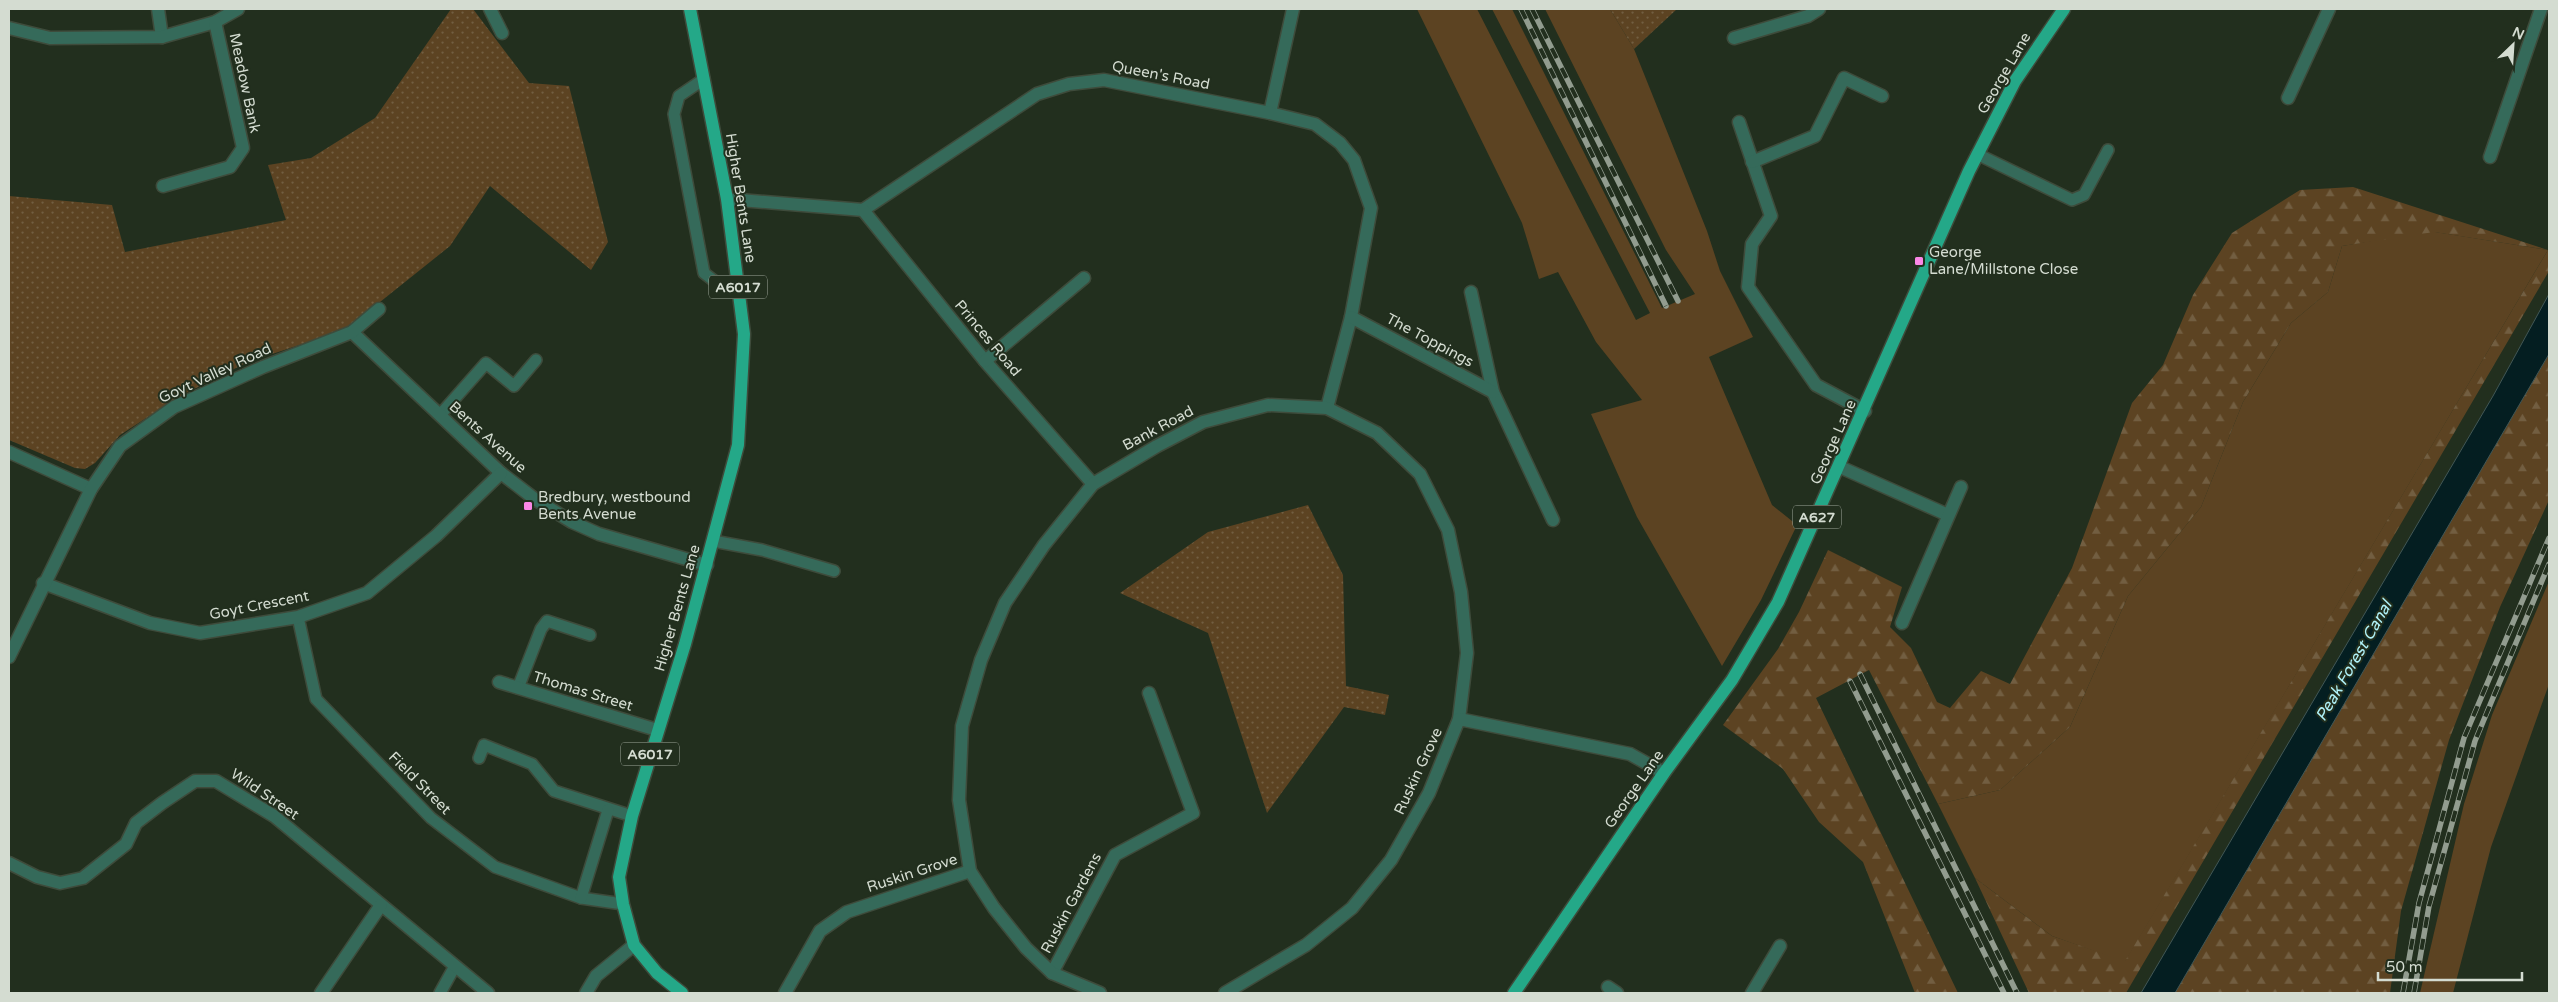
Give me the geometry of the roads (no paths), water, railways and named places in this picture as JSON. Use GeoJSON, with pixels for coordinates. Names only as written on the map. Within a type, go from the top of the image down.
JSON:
{"type":"FeatureCollection","features":[{"type":"Feature","properties":{"kind":"main road","name":"Higher Bents Lane"},"geometry":{"type":"LineString","coordinates":[[634,945],[623,904],[619,877],[632,816],[685,644],[738,445],[744,334],[727,200],[690,9]]}},
{"type":"Feature","properties":{"kind":"main road","name":"George Lane"},"geometry":{"type":"LineString","coordinates":[[1514,993],[1664,773],[1732,680],[1778,602],[1865,411],[1977,154],[2015,81],[2064,9]]}},
{"type":"Feature","properties":{"kind":"main road","name":"A6017"},"geometry":{"type":"LineString","coordinates":[[634,945],[658,973],[682,993]]}},
{"type":"Feature","properties":{"kind":"street"},"geometry":{"type":"LineString","coordinates":[[158,9],[162,37]]}},
{"type":"Feature","properties":{"kind":"street"},"geometry":{"type":"LineString","coordinates":[[9,28],[50,38],[162,37],[215,22],[238,9]]}},
{"type":"Feature","properties":{"kind":"street"},"geometry":{"type":"LineString","coordinates":[[490,9],[502,33]]}},
{"type":"Feature","properties":{"kind":"street"},"geometry":{"type":"LineString","coordinates":[[1270,113],[1293,9]]}},
{"type":"Feature","properties":{"kind":"street"},"geometry":{"type":"LineString","coordinates":[[1734,38],[1808,16],[1819,9]]}},
{"type":"Feature","properties":{"kind":"street"},"geometry":{"type":"LineString","coordinates":[[2288,98],[2329,9]]}},
{"type":"Feature","properties":{"kind":"street"},"geometry":{"type":"LineString","coordinates":[[2490,157],[2541,9]]}},
{"type":"Feature","properties":{"kind":"street","name":"Meadow Bank"},"geometry":{"type":"LineString","coordinates":[[163,186],[230,167],[243,148],[215,22]]}},
{"type":"Feature","properties":{"kind":"street"},"geometry":{"type":"LineString","coordinates":[[1752,162],[1815,136],[1844,78],[1882,96]]}},
{"type":"Feature","properties":{"kind":"street","name":"Queen's Road"},"geometry":{"type":"LineString","coordinates":[[863,210],[1037,94],[1069,84],[1104,80],[1270,113],[1315,124],[1340,143],[1354,160],[1371,208],[1351,317],[1327,408]]}},
{"type":"Feature","properties":{"kind":"street"},"geometry":{"type":"LineString","coordinates":[[1739,122],[1770,216],[1752,244],[1748,287],[1816,385],[1865,411]]}},
{"type":"Feature","properties":{"kind":"street"},"geometry":{"type":"LineString","coordinates":[[727,200],[863,210]]}},
{"type":"Feature","properties":{"kind":"street","name":"Princes Road"},"geometry":{"type":"LineString","coordinates":[[863,210],[985,361],[1093,484]]}},
{"type":"Feature","properties":{"kind":"street"},"geometry":{"type":"LineString","coordinates":[[985,361],[1084,278]]}},
{"type":"Feature","properties":{"kind":"street","name":"The Toppings"},"geometry":{"type":"LineString","coordinates":[[1471,292],[1493,392],[1553,520]]}},
{"type":"Feature","properties":{"kind":"street","name":"Goyt Valley Road"},"geometry":{"type":"LineString","coordinates":[[9,657],[43,583],[91,489],[120,446],[174,407],[262,367],[352,332],[380,309]]}},
{"type":"Feature","properties":{"kind":"street","name":"The Toppings"},"geometry":{"type":"LineString","coordinates":[[1351,317],[1493,392]]}},
{"type":"Feature","properties":{"kind":"street","name":"Bents Avenue"},"geometry":{"type":"LineString","coordinates":[[352,332],[501,473],[536,500],[572,522],[627,544],[707,565]]}},
{"type":"Feature","properties":{"kind":"street","name":"Bank Road"},"geometry":{"type":"LineString","coordinates":[[970,871],[959,800],[962,726],[981,660],[1005,603],[1044,545],[1093,484],[1157,446],[1203,422],[1268,405],[1327,408],[1376,432],[1420,474],[1448,530],[1461,592],[1467,653],[1459,720]]}},
{"type":"Feature","properties":{"kind":"street"},"geometry":{"type":"LineString","coordinates":[[9,452],[91,489]]}},
{"type":"Feature","properties":{"kind":"street"},"geometry":{"type":"LineString","coordinates":[[1840,466],[1948,515]]}},
{"type":"Feature","properties":{"kind":"street","name":"Goyt Crescent"},"geometry":{"type":"LineString","coordinates":[[43,583],[150,623],[200,633],[298,616],[367,593],[436,536],[501,473]]}},
{"type":"Feature","properties":{"kind":"street"},"geometry":{"type":"LineString","coordinates":[[1902,623],[1961,487]]}},
{"type":"Feature","properties":{"kind":"street","name":"Thomas Street"},"geometry":{"type":"LineString","coordinates":[[499,682],[657,730]]}},
{"type":"Feature","properties":{"kind":"street","name":"Ruskin Gardens"},"geometry":{"type":"LineString","coordinates":[[1052,973],[1115,855],[1193,813],[1149,693]]}},
{"type":"Feature","properties":{"kind":"street","name":"Ruskin Grove"},"geometry":{"type":"LineString","coordinates":[[1225,993],[1306,945],[1352,908],[1391,860],[1406,835],[1429,793],[1459,720],[1630,754],[1664,773]]}},
{"type":"Feature","properties":{"kind":"street","name":"Wild Street"},"geometry":{"type":"LineString","coordinates":[[9,863],[37,877],[60,883],[83,878],[126,844],[136,823],[162,803],[195,781],[216,781],[274,816],[488,993]]}},
{"type":"Feature","properties":{"kind":"street","name":"Ruskin Grove"},"geometry":{"type":"LineString","coordinates":[[785,993],[820,931],[831,922],[847,912],[970,871],[994,908],[1026,948],[1052,973],[1100,993]]}},
{"type":"Feature","properties":{"kind":"street"},"geometry":{"type":"LineString","coordinates":[[320,993],[381,905]]}},
{"type":"Feature","properties":{"kind":"street"},"geometry":{"type":"LineString","coordinates":[[586,993],[596,976],[634,945]]}},
{"type":"Feature","properties":{"kind":"street"},"geometry":{"type":"LineString","coordinates":[[1752,993],[1780,946]]}},
{"type":"Feature","properties":{"kind":"lane"},"geometry":{"type":"LineString","coordinates":[[704,79],[679,96],[674,114],[704,273],[717,283],[738,290]]}},
{"type":"Feature","properties":{"kind":"lane"},"geometry":{"type":"LineString","coordinates":[[1977,154],[2072,200],[2084,195],[2108,150]]}},
{"type":"Feature","properties":{"kind":"lane"},"geometry":{"type":"LineString","coordinates":[[440,415],[486,363],[514,386],[536,360]]}},
{"type":"Feature","properties":{"kind":"lane"},"geometry":{"type":"LineString","coordinates":[[713,541],[762,550],[834,571]]}},
{"type":"Feature","properties":{"kind":"lane","name":"Field Street"},"geometry":{"type":"LineString","coordinates":[[298,616],[316,698],[431,818],[495,867],[581,898],[623,904]]}},
{"type":"Feature","properties":{"kind":"lane"},"geometry":{"type":"LineString","coordinates":[[518,688],[541,630],[547,621],[590,635]]}},
{"type":"Feature","properties":{"kind":"lane"},"geometry":{"type":"LineString","coordinates":[[479,758],[484,745],[532,764],[554,791],[608,810],[632,816]]}},
{"type":"Feature","properties":{"kind":"lane"},"geometry":{"type":"LineString","coordinates":[[581,898],[608,810]]}},
{"type":"Feature","properties":{"kind":"lane"},"geometry":{"type":"LineString","coordinates":[[440,993],[455,966]]}},
{"type":"Feature","properties":{"kind":"water","name":"Peak Forest Canal"},"geometry":{"type":"Polygon","coordinates":[[[2549,294],[2549,354],[2175,993],[2141,993],[2493,396],[2549,294]]]}},
{"type":"Feature","properties":{"kind":"railway"},"geometry":{"type":"LineString","coordinates":[[1521,9],[1666,306]]}},
{"type":"Feature","properties":{"kind":"railway"},"geometry":{"type":"LineString","coordinates":[[1532,9],[1678,301]]}},
{"type":"Feature","properties":{"kind":"railway"},"geometry":{"type":"LineString","coordinates":[[2403,993],[2419,903],[2464,738],[2549,538]]}},
{"type":"Feature","properties":{"kind":"railway"},"geometry":{"type":"LineString","coordinates":[[2414,993],[2429,906],[2475,741],[2549,564]]}},
{"type":"Feature","properties":{"kind":"railway"},"geometry":{"type":"LineString","coordinates":[[1860,674],[2017,993]]}},
{"type":"Feature","properties":{"kind":"railway"},"geometry":{"type":"LineString","coordinates":[[1850,681],[2004,993]]}},
{"type":"Feature","properties":{"kind":"place","name":"George Lane/Millstone Close"},"geometry":{"type":"Point","coordinates":[1919,261]}},
{"type":"Feature","properties":{"kind":"place","name":"Bredbury, westbound Bents Avenue"},"geometry":{"type":"Point","coordinates":[528,506]}}]}
